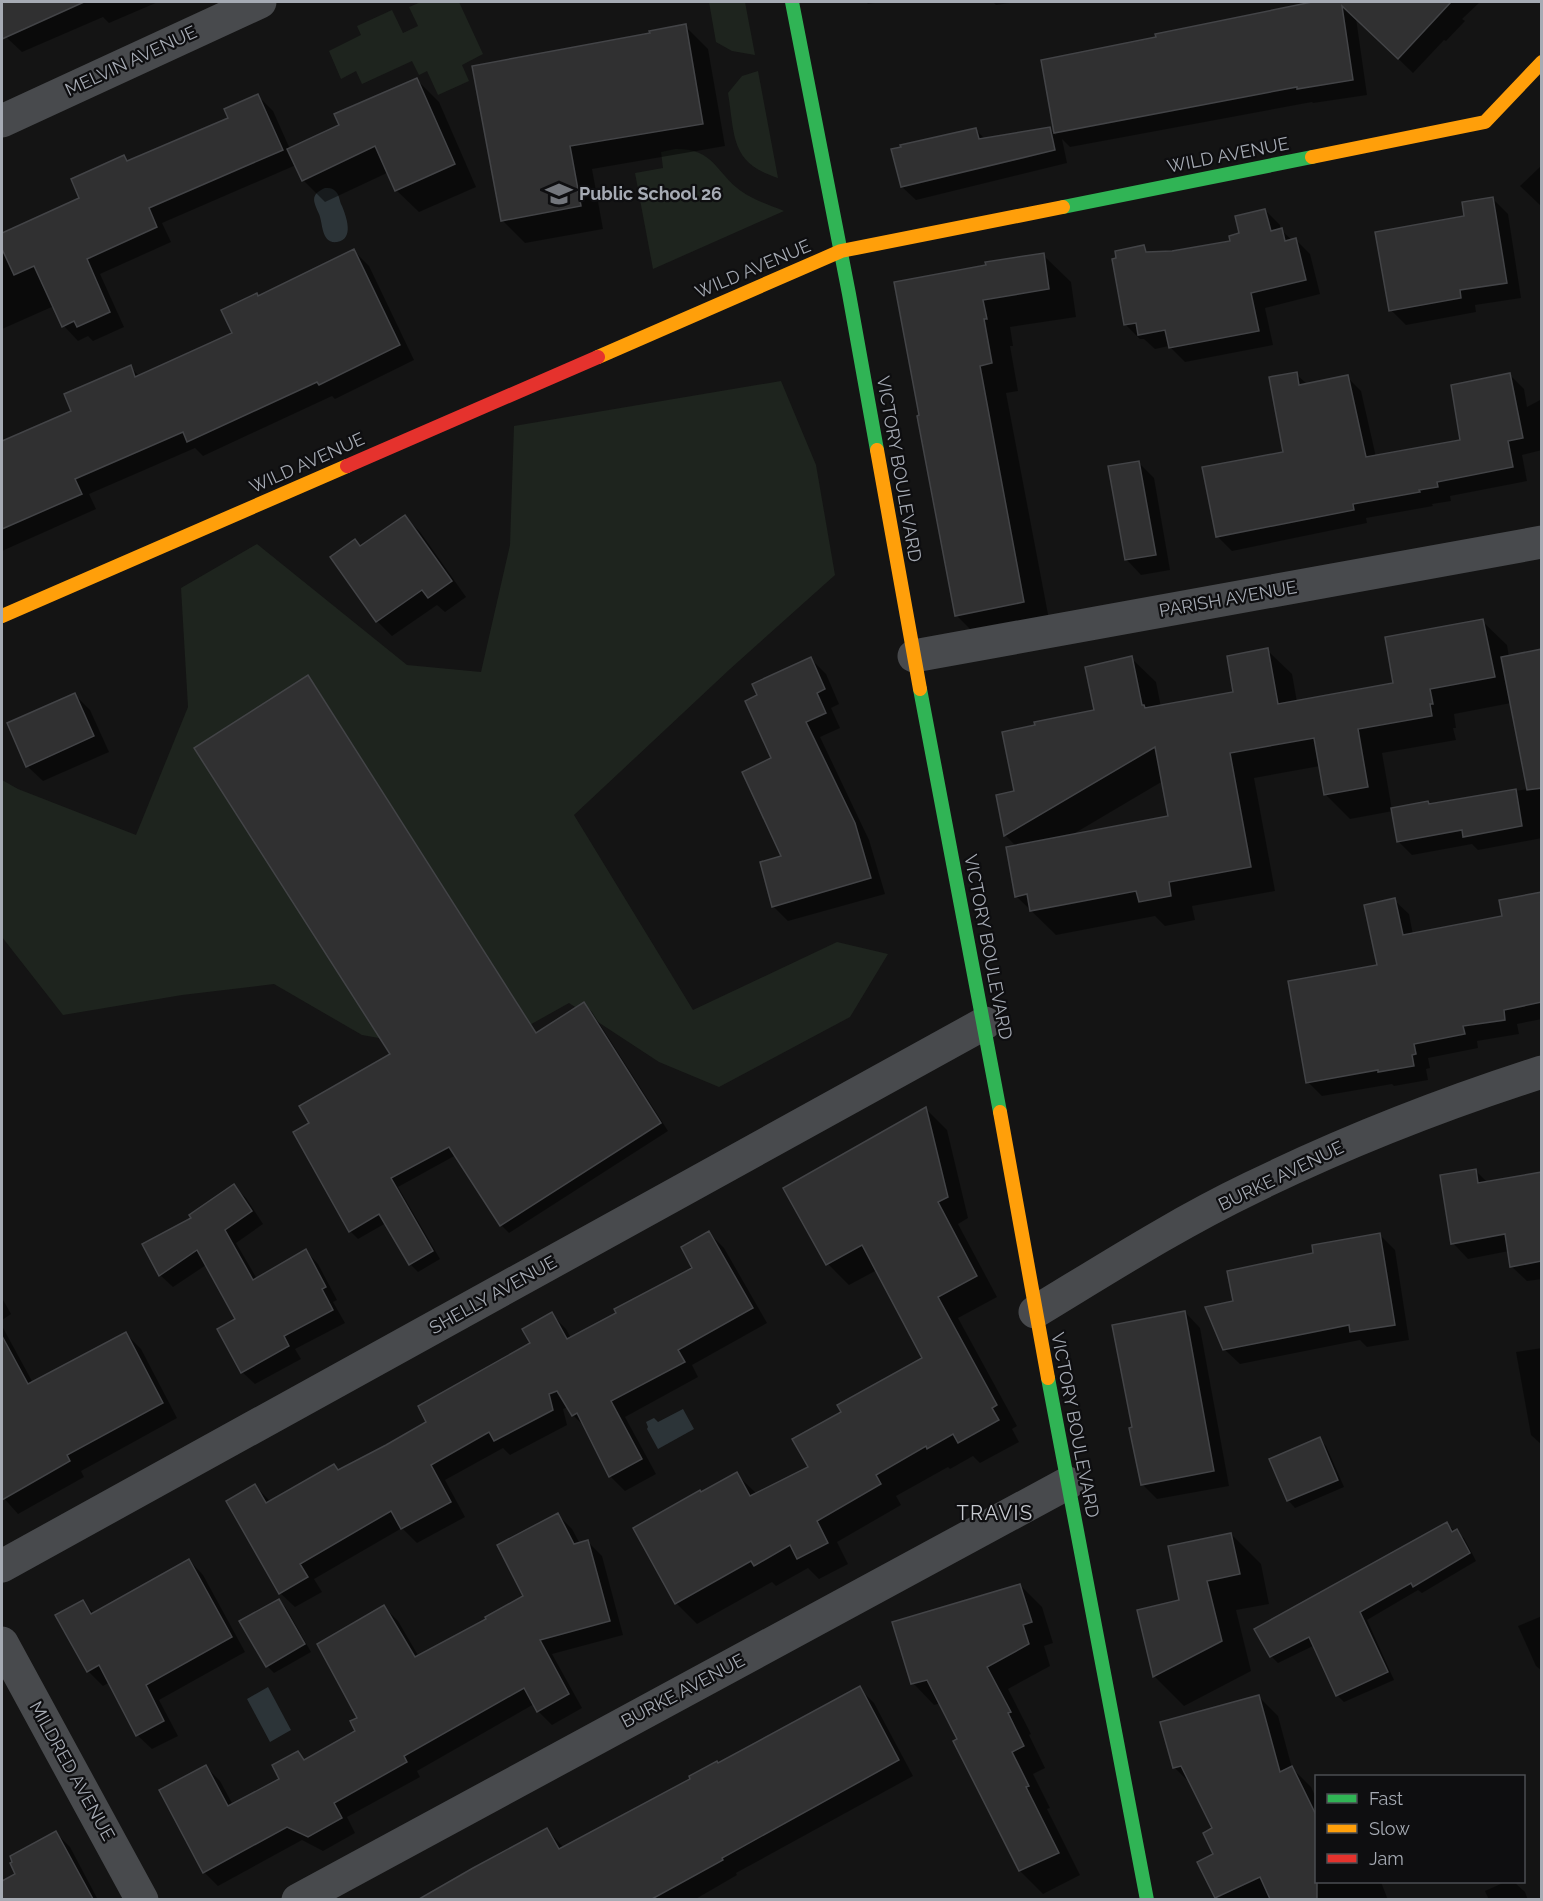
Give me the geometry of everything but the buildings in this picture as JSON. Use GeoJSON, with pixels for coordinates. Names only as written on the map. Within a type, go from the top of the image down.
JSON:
{"type":"FeatureCollection","features":[{"type":"Feature","properties":{"kind":"main road","name":"VICTORY BOULEVARD"},"geometry":{"type":"LineString","coordinates":[[792,2],[841,250],[914,656],[985,1023],[1035,1312],[1147,1899]]}},
{"type":"Feature","properties":{"kind":"main road","name":"WILD AVENUE"},"geometry":{"type":"LineString","coordinates":[[2,616],[841,250],[1485,122],[1542,62]]}},
{"type":"Feature","properties":{"kind":"street","name":"MELVIN AVENUE"},"geometry":{"type":"LineString","coordinates":[[2,121],[260,2]]}},
{"type":"Feature","properties":{"kind":"street","name":"PARISH AVENUE"},"geometry":{"type":"LineString","coordinates":[[914,656],[1542,542]]}},
{"type":"Feature","properties":{"kind":"street","name":"SHELLY AVENUE"},"geometry":{"type":"LineString","coordinates":[[2,1566],[985,1023]]}},
{"type":"Feature","properties":{"kind":"street","name":"BURKE AVENUE"},"geometry":{"type":"LineString","coordinates":[[1035,1312],[1145,1245],[1251,1188],[1359,1138],[1470,1094],[1542,1072]]}},
{"type":"Feature","properties":{"kind":"street","name":"BURKE AVENUE"},"geometry":{"type":"LineString","coordinates":[[298,1899],[1068,1484]]}},
{"type":"Feature","properties":{"kind":"street","name":"MILDRED AVENUE"},"geometry":{"type":"LineString","coordinates":[[2,1643],[142,1899]]}},
{"type":"Feature","properties":{"kind":"shaded area"},"geometry":{"type":"Polygon","coordinates":[[[421,2],[459,2],[483,54],[462,65],[469,81],[438,95],[427,71],[419,75],[412,61],[362,84],[356,71],[341,79],[329,51],[361,35],[357,26],[392,10],[403,33],[418,26],[409,7],[421,2]]]}},
{"type":"Feature","properties":{"kind":"shaded area"},"geometry":{"type":"Polygon","coordinates":[[[709,2],[745,2],[755,55],[732,51],[716,42],[709,2]]]}},
{"type":"Feature","properties":{"kind":"shaded area"},"geometry":{"type":"Polygon","coordinates":[[[758,71],[778,178],[762,172],[751,164],[743,156],[734,135],[728,93],[742,76],[758,71]]]}},
{"type":"Feature","properties":{"kind":"shaded area"},"geometry":{"type":"Polygon","coordinates":[[[675,149],[698,152],[713,162],[741,191],[756,200],[784,211],[653,269],[635,173],[663,168],[661,152],[675,149]]]}},
{"type":"Feature","properties":{"kind":"shaded area"},"geometry":{"type":"Polygon","coordinates":[[[325,188],[337,193],[347,221],[346,237],[337,242],[328,240],[325,236],[314,202],[317,193],[325,188]]]}},
{"type":"Feature","properties":{"kind":"shaded area"},"geometry":{"type":"Polygon","coordinates":[[[781,381],[816,465],[835,575],[730,669],[574,815],[693,1010],[837,942],[888,954],[850,1017],[719,1087],[659,1062],[569,1003],[476,1055],[362,1035],[274,984],[182,995],[63,1015],[2,937],[2,780],[18,789],[136,835],[188,707],[181,588],[257,544],[407,665],[481,672],[510,545],[514,426],[781,381]]]}},
{"type":"Feature","properties":{"kind":"shaded area"},"geometry":{"type":"Polygon","coordinates":[[[683,1409],[694,1429],[658,1449],[647,1429],[646,1422],[654,1418],[658,1422],[683,1409]]]}},
{"type":"Feature","properties":{"kind":"shaded area"},"geometry":{"type":"Polygon","coordinates":[[[268,1687],[291,1730],[270,1742],[247,1699],[268,1687]]]}},
{"type":"Feature","properties":{"kind":"traffic: fast"},"geometry":{"type":"LineString","coordinates":[[792,2],[877,450]]}},
{"type":"Feature","properties":{"kind":"traffic: fast"},"geometry":{"type":"LineString","coordinates":[[1063,207],[1312,157]]}},
{"type":"Feature","properties":{"kind":"traffic: fast"},"geometry":{"type":"LineString","coordinates":[[920,689],[1000,1112]]}},
{"type":"Feature","properties":{"kind":"traffic: fast"},"geometry":{"type":"LineString","coordinates":[[1048,1378],[1147,1900]]}},
{"type":"Feature","properties":{"kind":"traffic: slow"},"geometry":{"type":"LineString","coordinates":[[1312,157],[1485,122],[1542,62]]}},
{"type":"Feature","properties":{"kind":"traffic: slow"},"geometry":{"type":"LineString","coordinates":[[598,357],[841,251],[1063,207]]}},
{"type":"Feature","properties":{"kind":"traffic: slow"},"geometry":{"type":"LineString","coordinates":[[877,450],[920,689]]}},
{"type":"Feature","properties":{"kind":"traffic: slow"},"geometry":{"type":"LineString","coordinates":[[2,616],[347,466]]}},
{"type":"Feature","properties":{"kind":"traffic: slow"},"geometry":{"type":"LineString","coordinates":[[1000,1112],[1048,1378]]}},
{"type":"Feature","properties":{"kind":"traffic: jam"},"geometry":{"type":"LineString","coordinates":[[347,466],[598,357]]}},
{"type":"Feature","properties":{"kind":"place","name":"Public School 26"},"geometry":{"type":"Point","coordinates":[559,194]}},
{"type":"Feature","properties":{"kind":"district","name":"TRAVIS"},"geometry":{"type":"Point","coordinates":[995,1513]}}]}
